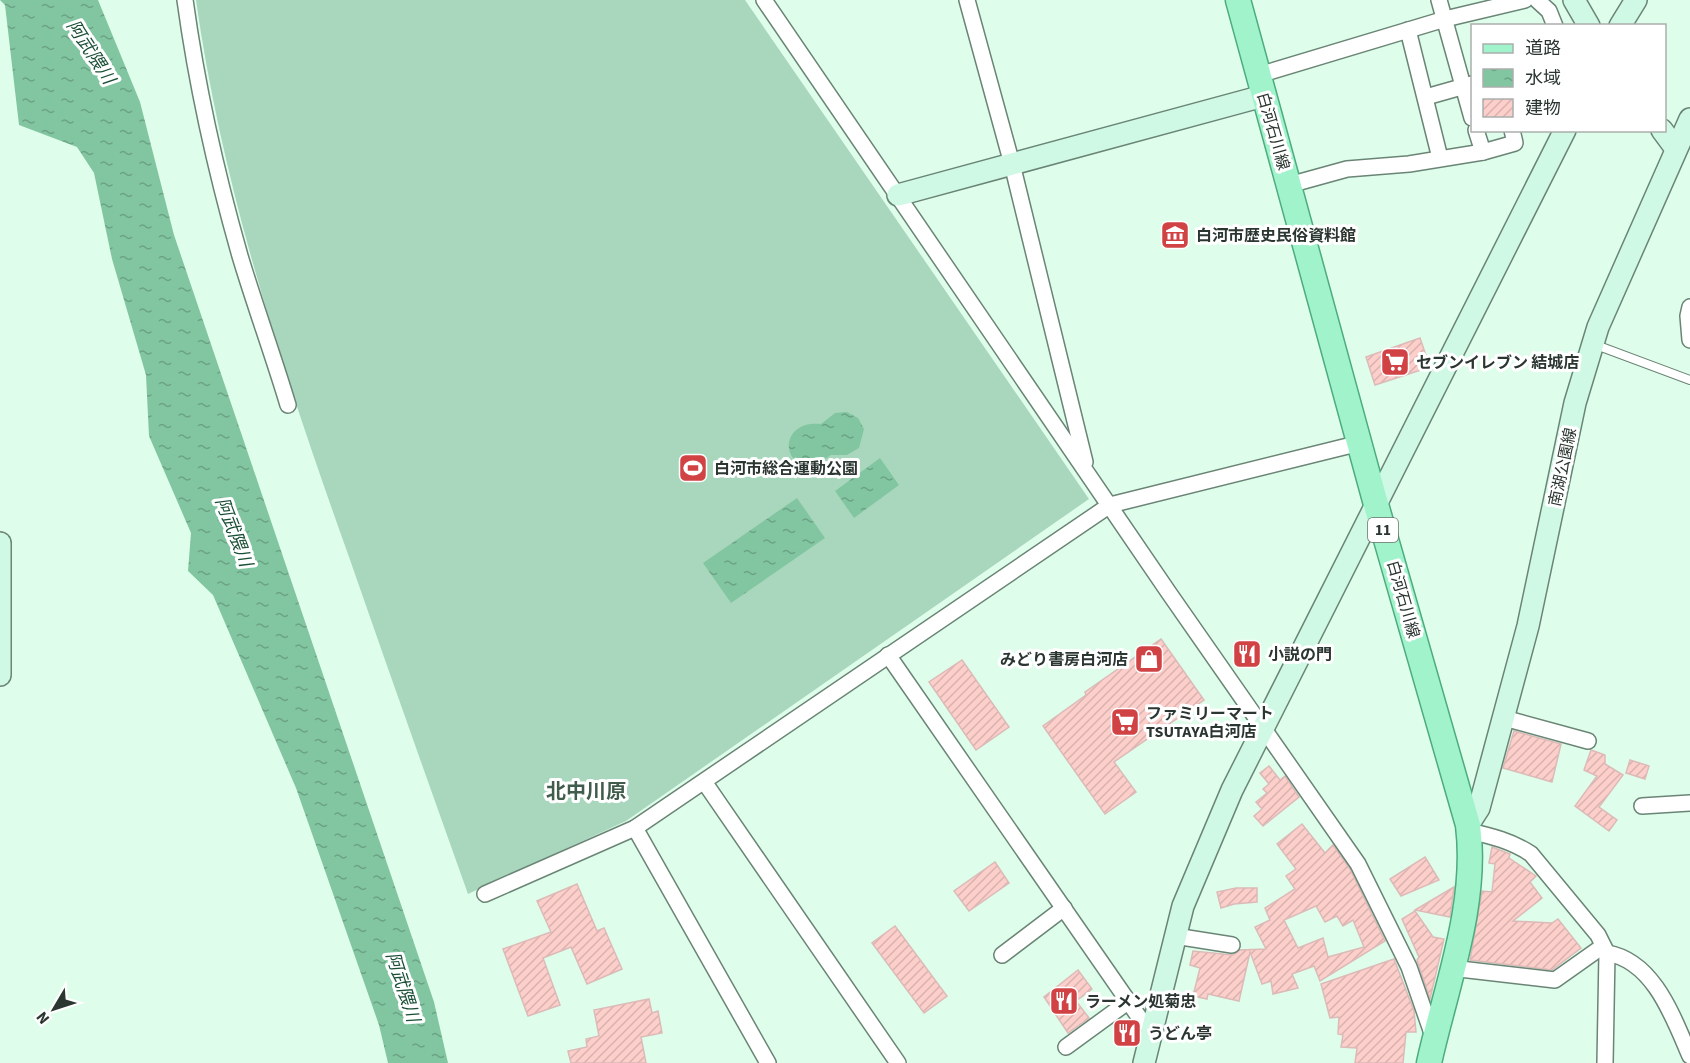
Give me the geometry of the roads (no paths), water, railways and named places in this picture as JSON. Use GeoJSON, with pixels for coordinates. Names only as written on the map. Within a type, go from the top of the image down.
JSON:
{"type":"FeatureCollection","features":[{"type":"Feature","properties":{"kind":"main road","name":"白河石川線"},"geometry":{"type":"LineString","coordinates":[[1238,0],[1377,508],[1468,828],[1472,856],[1468,901],[1429,1063]]}},
{"type":"Feature","properties":{"kind":"street"},"geometry":{"type":"LineString","coordinates":[[185,0],[197,78],[213,150],[241,257],[288,405]]}},
{"type":"Feature","properties":{"kind":"street"},"geometry":{"type":"LineString","coordinates":[[764,0],[1169,594],[1358,864],[1409,967],[1434,1039]]}},
{"type":"Feature","properties":{"kind":"street"},"geometry":{"type":"LineString","coordinates":[[967,0],[1012,164],[1087,471]]}},
{"type":"Feature","properties":{"kind":"street"},"geometry":{"type":"LineString","coordinates":[[1439,0],[1468,85],[1471,105]]}},
{"type":"Feature","properties":{"kind":"street"},"geometry":{"type":"LineString","coordinates":[[898,195],[1012,164],[1261,85],[1408,30],[1445,20],[1482,19],[1525,0]]}},
{"type":"Feature","properties":{"kind":"street"},"geometry":{"type":"LineString","coordinates":[[1537,0],[1550,11],[1554,24]]}},
{"type":"Feature","properties":{"kind":"street"},"geometry":{"type":"LineString","coordinates":[[1574,0],[1588,24]]}},
{"type":"Feature","properties":{"kind":"street"},"geometry":{"type":"LineString","coordinates":[[1621,24],[1636,0]]}},
{"type":"Feature","properties":{"kind":"street"},"geometry":{"type":"LineString","coordinates":[[1408,30],[1440,158]]}},
{"type":"Feature","properties":{"kind":"street"},"geometry":{"type":"LineString","coordinates":[[1426,97],[1468,85]]}},
{"type":"Feature","properties":{"kind":"street","name":"南湖公園線"},"geometry":{"type":"LineString","coordinates":[[1468,828],[1479,808],[1528,626],[1575,403],[1593,344],[1690,119]]}},
{"type":"Feature","properties":{"kind":"street"},"geometry":{"type":"LineString","coordinates":[[1477,132],[1483,152]]}},
{"type":"Feature","properties":{"kind":"street"},"geometry":{"type":"LineString","coordinates":[[1288,185],[1347,169],[1483,152],[1515,143],[1512,132]]}},
{"type":"Feature","properties":{"kind":"street"},"geometry":{"type":"LineString","coordinates":[[1144,1063],[1183,906],[1204,851],[1263,727],[1377,508],[1564,132]]}},
{"type":"Feature","properties":{"kind":"street"},"geometry":{"type":"LineString","coordinates":[[1663,132],[1676,149]]}},
{"type":"Feature","properties":{"kind":"street"},"geometry":{"type":"LineString","coordinates":[[1690,307],[1688,316],[1690,340]]}},
{"type":"Feature","properties":{"kind":"street"},"geometry":{"type":"LineString","coordinates":[[485,894],[635,828],[705,783],[888,655],[1110,505],[1360,443]]}},
{"type":"Feature","properties":{"kind":"street"},"geometry":{"type":"LineString","coordinates":[[0,543],[0,675]]}},
{"type":"Feature","properties":{"kind":"street"},"geometry":{"type":"LineString","coordinates":[[888,655],[1129,1001],[1152,1030]]}},
{"type":"Feature","properties":{"kind":"street"},"geometry":{"type":"LineString","coordinates":[[1503,717],[1588,741]]}},
{"type":"Feature","properties":{"kind":"street"},"geometry":{"type":"LineString","coordinates":[[705,783],[898,1063]]}},
{"type":"Feature","properties":{"kind":"street"},"geometry":{"type":"LineString","coordinates":[[1642,806],[1690,803]]}},
{"type":"Feature","properties":{"kind":"street"},"geometry":{"type":"LineString","coordinates":[[635,828],[768,1063]]}},
{"type":"Feature","properties":{"kind":"street"},"geometry":{"type":"LineString","coordinates":[[1468,828],[1520,846],[1531,854],[1605,949],[1623,956],[1644,973],[1669,1007],[1690,1056]]}},
{"type":"Feature","properties":{"kind":"street"},"geometry":{"type":"LineString","coordinates":[[1002,954],[1064,908]]}},
{"type":"Feature","properties":{"kind":"street"},"geometry":{"type":"LineString","coordinates":[[1175,936],[1232,945]]}},
{"type":"Feature","properties":{"kind":"street"},"geometry":{"type":"LineString","coordinates":[[1451,968],[1555,980],[1605,949]]}},
{"type":"Feature","properties":{"kind":"street"},"geometry":{"type":"LineString","coordinates":[[1605,949],[1605,1063]]}},
{"type":"Feature","properties":{"kind":"street"},"geometry":{"type":"LineString","coordinates":[[1066,1047],[1129,1001]]}},
{"type":"Feature","properties":{"kind":"lane"},"geometry":{"type":"LineString","coordinates":[[1593,344],[1690,380]]}},
{"type":"Feature","properties":{"kind":"water","name":"阿武隈川"},"geometry":{"type":"Polygon","coordinates":[[[0,0],[98,0],[140,102],[174,235],[434,1002],[448,1063],[388,1063],[379,1025],[296,788],[213,595],[188,571],[191,533],[149,436],[146,375],[112,259],[94,173],[77,147],[19,125],[5,5],[0,0]]]}},
{"type":"Feature","properties":{"kind":"water"},"geometry":{"type":"Polygon","coordinates":[[[847,412],[858,418],[864,429],[859,448],[847,455],[831,455],[814,467],[802,465],[794,459],[789,443],[798,428],[808,424],[821,424],[835,413],[847,412]]]}},
{"type":"Feature","properties":{"kind":"water"},"geometry":{"type":"Polygon","coordinates":[[[880,458],[899,485],[854,518],[835,491],[880,458]]]}},
{"type":"Feature","properties":{"kind":"water"},"geometry":{"type":"Polygon","coordinates":[[[797,498],[825,538],[731,603],[703,563],[797,498]]]}},
{"type":"Feature","properties":{"kind":"place","name":"白河市歴史民俗資料館"},"geometry":{"type":"Point","coordinates":[1175,235]}},
{"type":"Feature","properties":{"kind":"place","name":"セブンイレブン 結城店"},"geometry":{"type":"Point","coordinates":[1395,362]}},
{"type":"Feature","properties":{"kind":"place","name":"白河市総合運動公園"},"geometry":{"type":"Point","coordinates":[693,468]}},
{"type":"Feature","properties":{"kind":"place","name":"小説の門"},"geometry":{"type":"Point","coordinates":[1247,654]}},
{"type":"Feature","properties":{"kind":"place","name":"みどり書房白河店"},"geometry":{"type":"Point","coordinates":[1149,659]}},
{"type":"Feature","properties":{"kind":"place","name":"ファミリーマート TSUTAYA白河店"},"geometry":{"type":"Point","coordinates":[1125,722]}},
{"type":"Feature","properties":{"kind":"place","name":"ラーメン処菊忠"},"geometry":{"type":"Point","coordinates":[1064,1001]}},
{"type":"Feature","properties":{"kind":"place","name":"うどん亭"},"geometry":{"type":"Point","coordinates":[1127,1033]}},
{"type":"Feature","properties":{"kind":"district","name":"北中川原"},"geometry":{"type":"Point","coordinates":[586,791]}}]}
